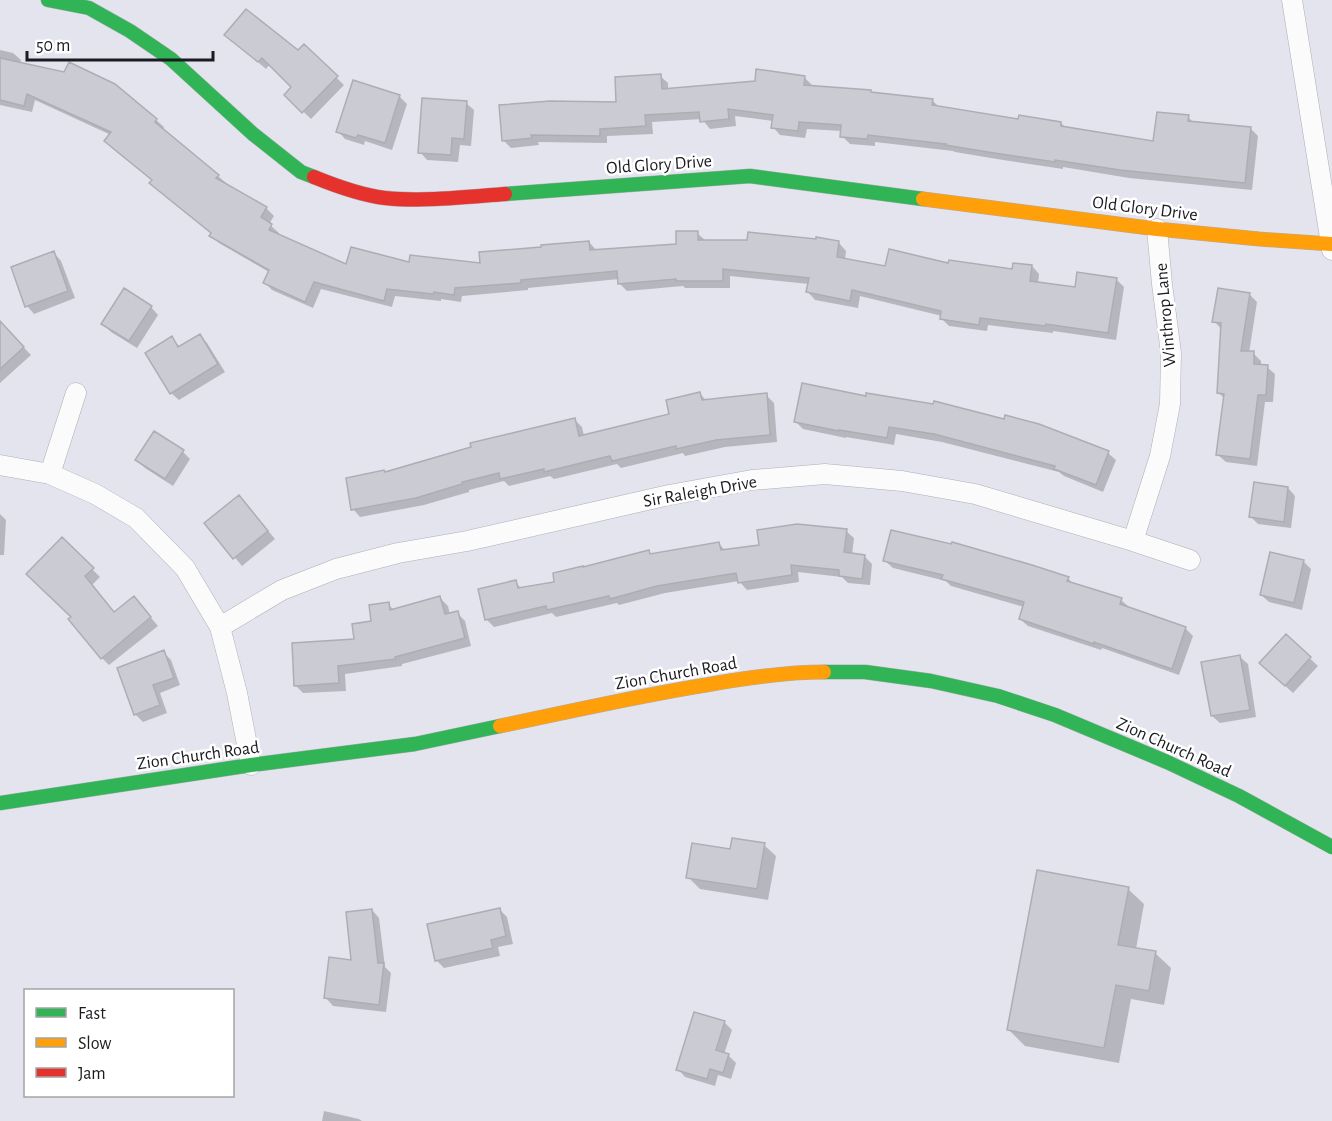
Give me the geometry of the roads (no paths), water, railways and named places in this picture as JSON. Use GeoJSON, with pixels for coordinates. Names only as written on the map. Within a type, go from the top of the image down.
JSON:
{"type":"FeatureCollection","features":[{"type":"Feature","properties":{"kind":"street","name":"Old Glory Drive"},"geometry":{"type":"LineString","coordinates":[[48,0],[89,8],[130,31],[171,59],[253,134],[301,172],[345,189],[384,198],[434,199],[750,176],[1157,229],[1332,247]]}},
{"type":"Feature","properties":{"kind":"street"},"geometry":{"type":"LineString","coordinates":[[1292,0],[1332,247]]}},
{"type":"Feature","properties":{"kind":"street","name":"Winthrop Lane"},"geometry":{"type":"LineString","coordinates":[[1133,541],[1160,456],[1170,404],[1172,353],[1157,229]]}},
{"type":"Feature","properties":{"kind":"street"},"geometry":{"type":"LineString","coordinates":[[50,474],[76,393]]}},
{"type":"Feature","properties":{"kind":"street"},"geometry":{"type":"LineString","coordinates":[[0,465],[50,474],[95,494],[136,518],[185,568],[220,627],[237,693],[251,765]]}},
{"type":"Feature","properties":{"kind":"street","name":"Sir Raleigh Drive"},"geometry":{"type":"LineString","coordinates":[[220,627],[282,590],[336,569],[398,553],[467,541],[669,495],[752,480],[825,474],[902,481],[975,494],[1190,560]]}},
{"type":"Feature","properties":{"kind":"street","name":"Zion Church Road"},"geometry":{"type":"LineString","coordinates":[[0,803],[251,765],[415,744],[657,693],[754,677],[804,672],[865,672],[954,686],[998,696],[1055,715],[1167,762],[1239,796],[1332,847]]}}]}
